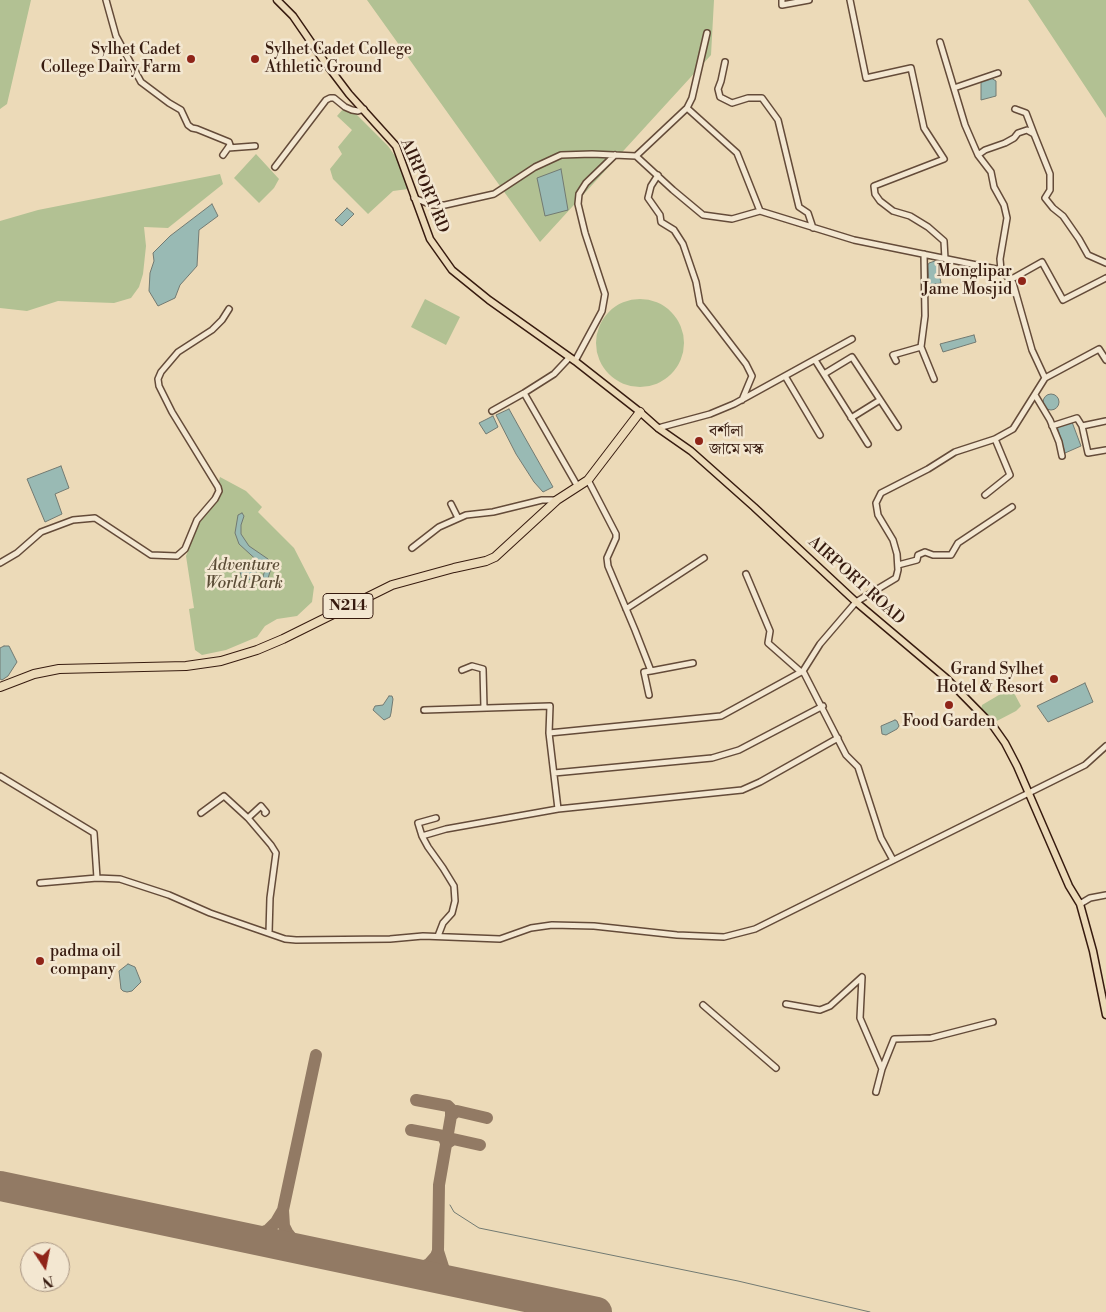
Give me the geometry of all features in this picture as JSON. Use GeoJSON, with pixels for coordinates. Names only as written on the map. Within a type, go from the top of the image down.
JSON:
{"type":"FeatureCollection","features":[{"type":"Feature","properties":{"kind":"highway","name":"N214"},"geometry":{"type":"LineString","coordinates":[[0,687],[34,674],[54,670],[186,666],[233,658],[283,639],[392,584],[486,561],[495,557],[557,500],[588,480],[640,412]]}},
{"type":"Feature","properties":{"kind":"main road","name":"AIRPORT RD"},"geometry":{"type":"LineString","coordinates":[[277,0],[293,16],[329,68],[396,146],[430,239],[452,270],[489,300],[572,359],[640,412]]}},
{"type":"Feature","properties":{"kind":"main road","name":"AIRPORT ROAD"},"geometry":{"type":"LineString","coordinates":[[640,412],[658,428],[690,451],[856,602],[946,678],[987,720],[1005,743],[1069,886],[1080,904],[1093,951],[1106,1015]]}},
{"type":"Feature","properties":{"kind":"street"},"geometry":{"type":"LineString","coordinates":[[106,0],[116,36],[141,82],[168,103],[181,110],[188,125],[192,128],[229,142],[230,145],[223,155]]}},
{"type":"Feature","properties":{"kind":"street"},"geometry":{"type":"LineString","coordinates":[[782,0],[782,5],[809,0]]}},
{"type":"Feature","properties":{"kind":"street"},"geometry":{"type":"LineString","coordinates":[[850,0],[866,78],[911,68],[924,128],[944,158],[916,171],[874,186],[875,194],[880,202],[893,211],[910,216],[928,227],[944,241],[945,259]]}},
{"type":"Feature","properties":{"kind":"street"},"geometry":{"type":"LineString","coordinates":[[636,156],[687,108],[692,98],[707,33]]}},
{"type":"Feature","properties":{"kind":"street"},"geometry":{"type":"LineString","coordinates":[[940,42],[965,125],[978,155],[990,172],[994,187],[1004,205],[1007,218],[1000,259],[1001,270],[1013,283],[1032,350],[1045,378]]}},
{"type":"Feature","properties":{"kind":"street"},"geometry":{"type":"LineString","coordinates":[[725,62],[718,89],[720,97],[732,103],[748,98],[762,98],[778,120],[799,206],[808,213],[813,228]]}},
{"type":"Feature","properties":{"kind":"street"},"geometry":{"type":"LineString","coordinates":[[954,88],[998,73]]}},
{"type":"Feature","properties":{"kind":"street"},"geometry":{"type":"LineString","coordinates":[[275,167],[326,100],[330,98],[352,110],[364,109]]}},
{"type":"Feature","properties":{"kind":"street"},"geometry":{"type":"LineString","coordinates":[[687,108],[736,153],[760,211]]}},
{"type":"Feature","properties":{"kind":"street"},"geometry":{"type":"LineString","coordinates":[[1015,109],[1026,113],[1050,174],[1050,190],[1045,198],[1048,204],[1063,216],[1088,255],[1106,263]]}},
{"type":"Feature","properties":{"kind":"street"},"geometry":{"type":"LineString","coordinates":[[978,155],[985,150],[1005,143],[1014,138],[1018,133],[1026,130],[1034,134]]}},
{"type":"Feature","properties":{"kind":"street"},"geometry":{"type":"LineString","coordinates":[[228,148],[255,146]]}},
{"type":"Feature","properties":{"kind":"street"},"geometry":{"type":"LineString","coordinates":[[414,198],[432,205],[445,205],[494,194],[535,167],[561,155],[636,156],[672,190],[703,215],[732,219],[760,211],[854,240],[1001,270]]}},
{"type":"Feature","properties":{"kind":"street"},"geometry":{"type":"LineString","coordinates":[[492,411],[554,374],[572,359],[602,311],[605,294],[585,233],[578,204],[580,194],[586,184],[615,155]]}},
{"type":"Feature","properties":{"kind":"street"},"geometry":{"type":"LineString","coordinates":[[658,175],[651,186],[648,198],[660,216],[661,222],[674,230],[683,244],[696,282],[700,304],[746,364],[752,376],[742,400]]}},
{"type":"Feature","properties":{"kind":"street"},"geometry":{"type":"LineString","coordinates":[[924,254],[925,316],[921,347],[934,379]]}},
{"type":"Feature","properties":{"kind":"street"},"geometry":{"type":"LineString","coordinates":[[1010,280],[1042,262],[1063,300],[1106,277]]}},
{"type":"Feature","properties":{"kind":"street"},"geometry":{"type":"LineString","coordinates":[[0,563],[17,553],[41,532],[73,520],[95,518],[151,555],[177,556],[185,549],[197,520],[215,498],[218,487],[172,412],[159,386],[158,379],[161,372],[178,352],[212,330],[229,309]]}},
{"type":"Feature","properties":{"kind":"street"},"geometry":{"type":"LineString","coordinates":[[658,428],[710,414],[742,400],[852,339]]}},
{"type":"Feature","properties":{"kind":"street"},"geometry":{"type":"LineString","coordinates":[[896,361],[893,355],[921,347]]}},
{"type":"Feature","properties":{"kind":"street"},"geometry":{"type":"LineString","coordinates":[[549,733],[721,716],[802,672],[820,644],[856,602],[896,578],[898,565],[893,540],[878,515],[876,503],[881,493],[956,452],[995,439],[1013,429],[1045,378],[1099,349],[1106,360]]}},
{"type":"Feature","properties":{"kind":"street"},"geometry":{"type":"LineString","coordinates":[[824,374],[852,357],[898,427]]}},
{"type":"Feature","properties":{"kind":"street"},"geometry":{"type":"LineString","coordinates":[[815,360],[868,444]]}},
{"type":"Feature","properties":{"kind":"street"},"geometry":{"type":"LineString","coordinates":[[785,376],[820,435]]}},
{"type":"Feature","properties":{"kind":"street"},"geometry":{"type":"LineString","coordinates":[[524,393],[578,487]]}},
{"type":"Feature","properties":{"kind":"street"},"geometry":{"type":"LineString","coordinates":[[1035,395],[1052,426],[1059,442],[1062,456]]}},
{"type":"Feature","properties":{"kind":"street"},"geometry":{"type":"LineString","coordinates":[[851,418],[880,400]]}},
{"type":"Feature","properties":{"kind":"street"},"geometry":{"type":"LineString","coordinates":[[1052,426],[1077,418],[1082,426],[1088,453],[1106,450]]}},
{"type":"Feature","properties":{"kind":"street"},"geometry":{"type":"LineString","coordinates":[[1082,426],[1106,420]]}},
{"type":"Feature","properties":{"kind":"street"},"geometry":{"type":"LineString","coordinates":[[985,495],[1010,475],[995,439]]}},
{"type":"Feature","properties":{"kind":"street"},"geometry":{"type":"LineString","coordinates":[[588,480],[616,534],[607,558],[608,566],[651,671]]}},
{"type":"Feature","properties":{"kind":"street"},"geometry":{"type":"LineString","coordinates":[[412,548],[439,527],[472,513],[493,512],[542,500],[557,500]]}},
{"type":"Feature","properties":{"kind":"street"},"geometry":{"type":"LineString","coordinates":[[451,504],[458,518]]}},
{"type":"Feature","properties":{"kind":"street"},"geometry":{"type":"LineString","coordinates":[[898,565],[916,560],[918,556],[925,552],[933,555],[951,555],[958,542],[1012,507]]}},
{"type":"Feature","properties":{"kind":"street"},"geometry":{"type":"LineString","coordinates":[[626,609],[704,558]]}},
{"type":"Feature","properties":{"kind":"street"},"geometry":{"type":"LineString","coordinates":[[746,574],[770,631],[768,643],[802,672],[822,706],[846,755],[858,767],[881,838],[893,860]]}},
{"type":"Feature","properties":{"kind":"street"},"geometry":{"type":"LineString","coordinates":[[649,695],[644,672],[693,663]]}},
{"type":"Feature","properties":{"kind":"street"},"geometry":{"type":"LineString","coordinates":[[462,670],[472,666],[483,669],[484,708]]}},
{"type":"Feature","properties":{"kind":"street"},"geometry":{"type":"LineString","coordinates":[[424,710],[550,706],[549,733],[558,809]]}},
{"type":"Feature","properties":{"kind":"street"},"geometry":{"type":"LineString","coordinates":[[554,772],[712,758],[739,750],[822,706]]}},
{"type":"Feature","properties":{"kind":"street"},"geometry":{"type":"LineString","coordinates":[[422,836],[558,809],[742,790],[760,782],[838,738]]}},
{"type":"Feature","properties":{"kind":"street"},"geometry":{"type":"LineString","coordinates":[[40,883],[97,878],[120,879],[169,895],[210,913],[286,939],[312,940],[438,936],[500,939],[531,928],[552,924],[724,937],[755,929],[1028,792],[1085,766],[1106,746]]}},
{"type":"Feature","properties":{"kind":"street"},"geometry":{"type":"LineString","coordinates":[[0,776],[94,833],[97,878]]}},
{"type":"Feature","properties":{"kind":"street"},"geometry":{"type":"LineString","coordinates":[[201,813],[224,796],[248,818],[276,853],[270,898],[269,933]]}},
{"type":"Feature","properties":{"kind":"street"},"geometry":{"type":"LineString","coordinates":[[248,818],[261,806],[265,813]]}},
{"type":"Feature","properties":{"kind":"street"},"geometry":{"type":"LineString","coordinates":[[436,818],[418,823],[422,836],[454,886],[455,901],[452,913],[443,923],[438,936]]}},
{"type":"Feature","properties":{"kind":"street"},"geometry":{"type":"LineString","coordinates":[[1080,904],[1090,898],[1106,895]]}},
{"type":"Feature","properties":{"kind":"street"},"geometry":{"type":"LineString","coordinates":[[786,1004],[820,1010],[830,1006],[862,977],[860,1018],[882,1070]]}},
{"type":"Feature","properties":{"kind":"street"},"geometry":{"type":"LineString","coordinates":[[703,1005],[776,1068]]}},
{"type":"Feature","properties":{"kind":"street"},"geometry":{"type":"LineString","coordinates":[[876,1092],[894,1039],[931,1038],[993,1022]]}},
{"type":"Feature","properties":{"kind":"green space"},"geometry":{"type":"Polygon","coordinates":[[[0,0],[31,0],[7,104],[0,109],[0,0]]]}},
{"type":"Feature","properties":{"kind":"green space"},"geometry":{"type":"Polygon","coordinates":[[[367,0],[714,0],[711,55],[540,242],[367,0]]]}},
{"type":"Feature","properties":{"kind":"green space"},"geometry":{"type":"Polygon","coordinates":[[[1028,0],[1106,0],[1106,118],[1028,0]]]}},
{"type":"Feature","properties":{"kind":"green space"},"geometry":{"type":"Polygon","coordinates":[[[344,108],[355,113],[388,146],[400,163],[408,189],[393,191],[368,214],[333,179],[330,169],[342,154],[338,147],[352,130],[337,116],[344,108]]]}},
{"type":"Feature","properties":{"kind":"green space"},"geometry":{"type":"Polygon","coordinates":[[[256,154],[279,179],[274,188],[259,203],[234,178],[256,154]]]}},
{"type":"Feature","properties":{"kind":"green space"},"geometry":{"type":"Polygon","coordinates":[[[220,174],[223,184],[168,228],[144,227],[146,246],[143,274],[139,287],[131,298],[114,303],[58,301],[27,311],[0,308],[0,221],[38,210],[220,174]]]}},
{"type":"Feature","properties":{"kind":"green space"},"geometry":{"type":"Polygon","coordinates":[[[425,299],[460,317],[446,345],[411,327],[425,299]]]}},
{"type":"Feature","properties":{"kind":"green space"},"geometry":{"type":"Polygon","coordinates":[[[631,299],[649,299],[665,306],[677,318],[684,334],[684,352],[677,368],[665,380],[649,387],[631,387],[615,380],[603,368],[596,352],[596,334],[603,318],[615,306],[631,299]]]}},
{"type":"Feature","properties":{"kind":"green space","name":"Adventure World Park"},"geometry":{"type":"Polygon","coordinates":[[[220,477],[246,491],[262,507],[258,512],[294,548],[314,587],[312,602],[297,616],[277,619],[265,626],[257,637],[226,650],[202,655],[195,650],[189,609],[194,608],[186,556],[198,526],[214,498],[220,477]]]}},
{"type":"Feature","properties":{"kind":"green space"},"geometry":{"type":"Polygon","coordinates":[[[1009,689],[1013,691],[1021,706],[1016,711],[993,723],[981,710],[982,705],[1009,689]]]}},
{"type":"Feature","properties":{"kind":"water"},"geometry":{"type":"Polygon","coordinates":[[[991,78],[996,81],[996,96],[981,100],[981,80],[991,78]]]}},
{"type":"Feature","properties":{"kind":"water"},"geometry":{"type":"Polygon","coordinates":[[[561,169],[568,210],[545,216],[537,178],[561,169]]]}},
{"type":"Feature","properties":{"kind":"water"},"geometry":{"type":"Polygon","coordinates":[[[212,204],[218,216],[199,230],[197,266],[180,285],[175,298],[158,306],[149,291],[150,273],[154,261],[153,253],[170,236],[212,204]]]}},
{"type":"Feature","properties":{"kind":"water"},"geometry":{"type":"Polygon","coordinates":[[[347,208],[354,214],[342,226],[335,220],[347,208]]]}},
{"type":"Feature","properties":{"kind":"water"},"geometry":{"type":"Polygon","coordinates":[[[935,261],[941,283],[929,285],[928,265],[935,261]]]}},
{"type":"Feature","properties":{"kind":"water"},"geometry":{"type":"Polygon","coordinates":[[[974,335],[976,342],[943,352],[940,344],[974,335]]]}},
{"type":"Feature","properties":{"kind":"water"},"geometry":{"type":"Polygon","coordinates":[[[1051,394],[1059,402],[1051,410],[1043,402],[1051,394]]]}},
{"type":"Feature","properties":{"kind":"water"},"geometry":{"type":"Polygon","coordinates":[[[509,409],[553,487],[543,492],[534,482],[516,454],[496,415],[509,409]]]}},
{"type":"Feature","properties":{"kind":"water"},"geometry":{"type":"Polygon","coordinates":[[[493,416],[498,427],[486,434],[479,423],[493,416]]]}},
{"type":"Feature","properties":{"kind":"water"},"geometry":{"type":"Polygon","coordinates":[[[1072,422],[1081,446],[1065,453],[1057,426],[1072,422]]]}},
{"type":"Feature","properties":{"kind":"water"},"geometry":{"type":"Polygon","coordinates":[[[61,466],[69,488],[55,494],[62,514],[45,522],[27,479],[61,466]]]}},
{"type":"Feature","properties":{"kind":"water"},"geometry":{"type":"Polygon","coordinates":[[[242,513],[244,516],[241,534],[249,546],[268,559],[272,565],[266,585],[261,583],[265,570],[239,544],[235,533],[238,515],[242,513]]]}},
{"type":"Feature","properties":{"kind":"water"},"geometry":{"type":"Polygon","coordinates":[[[250,562],[256,570],[257,576],[253,579],[245,580],[242,578],[239,569],[243,564],[250,562]]]}},
{"type":"Feature","properties":{"kind":"water"},"geometry":{"type":"Polygon","coordinates":[[[9,646],[17,662],[8,676],[2,680],[0,679],[0,648],[9,646]]]}},
{"type":"Feature","properties":{"kind":"water"},"geometry":{"type":"Polygon","coordinates":[[[1085,683],[1093,702],[1048,722],[1037,706],[1085,683]]]}},
{"type":"Feature","properties":{"kind":"water"},"geometry":{"type":"Polygon","coordinates":[[[389,696],[392,696],[393,699],[391,713],[390,717],[384,720],[373,710],[375,706],[383,705],[389,696]]]}},
{"type":"Feature","properties":{"kind":"water"},"geometry":{"type":"Polygon","coordinates":[[[895,720],[899,726],[897,729],[886,735],[882,734],[881,726],[895,720]]]}},
{"type":"Feature","properties":{"kind":"water"},"geometry":{"type":"Polygon","coordinates":[[[128,964],[135,967],[141,982],[132,991],[127,992],[121,989],[119,971],[128,964]]]}},
{"type":"Feature","properties":{"kind":"waterway"},"geometry":{"type":"LineString","coordinates":[[450,1205],[454,1212],[479,1228],[738,1281],[870,1312]]}},
{"type":"Feature","properties":{"kind":"taxiway"},"geometry":{"type":"LineString","coordinates":[[283,1210],[316,1055]]}},
{"type":"Feature","properties":{"kind":"taxiway"},"geometry":{"type":"LineString","coordinates":[[416,1100],[448,1106],[451,1109],[451,1116],[457,1111],[487,1118]]}},
{"type":"Feature","properties":{"kind":"taxiway"},"geometry":{"type":"LineString","coordinates":[[451,1116],[439,1185],[438,1251],[445,1273],[457,1282]]}},
{"type":"Feature","properties":{"kind":"taxiway"},"geometry":{"type":"LineString","coordinates":[[411,1130],[443,1136],[446,1143]]}},
{"type":"Feature","properties":{"kind":"taxiway"},"geometry":{"type":"LineString","coordinates":[[446,1144],[453,1139],[480,1145]]}},
{"type":"Feature","properties":{"kind":"taxiway"},"geometry":{"type":"LineString","coordinates":[[238,1236],[255,1235],[268,1230],[276,1222],[283,1210],[284,1226],[287,1232],[296,1244],[304,1250]]}},
{"type":"Feature","properties":{"kind":"taxiway"},"geometry":{"type":"LineString","coordinates":[[410,1272],[429,1264],[438,1251]]}},
{"type":"Feature","properties":{"kind":"runway"},"geometry":{"type":"LineString","coordinates":[[0,1186],[597,1312]]}},
{"type":"Feature","properties":{"kind":"place","name":"Sylhet Cadet College Dairy Farm"},"geometry":{"type":"Point","coordinates":[191,59]}},
{"type":"Feature","properties":{"kind":"place","name":"Sylhet Cadet College Athletic Ground"},"geometry":{"type":"Point","coordinates":[255,59]}},
{"type":"Feature","properties":{"kind":"place","name":"Monglipar Jame Mosjid"},"geometry":{"type":"Point","coordinates":[1022,281]}},
{"type":"Feature","properties":{"kind":"place","name":"বর্শালা জামে মস্ক"},"geometry":{"type":"Point","coordinates":[699,441]}},
{"type":"Feature","properties":{"kind":"place","name":"Grand Sylhet Hotel & Resort"},"geometry":{"type":"Point","coordinates":[1054,679]}},
{"type":"Feature","properties":{"kind":"place","name":"Food Garden"},"geometry":{"type":"Point","coordinates":[949,705]}},
{"type":"Feature","properties":{"kind":"place","name":"padma oil company"},"geometry":{"type":"Point","coordinates":[40,961]}}]}
